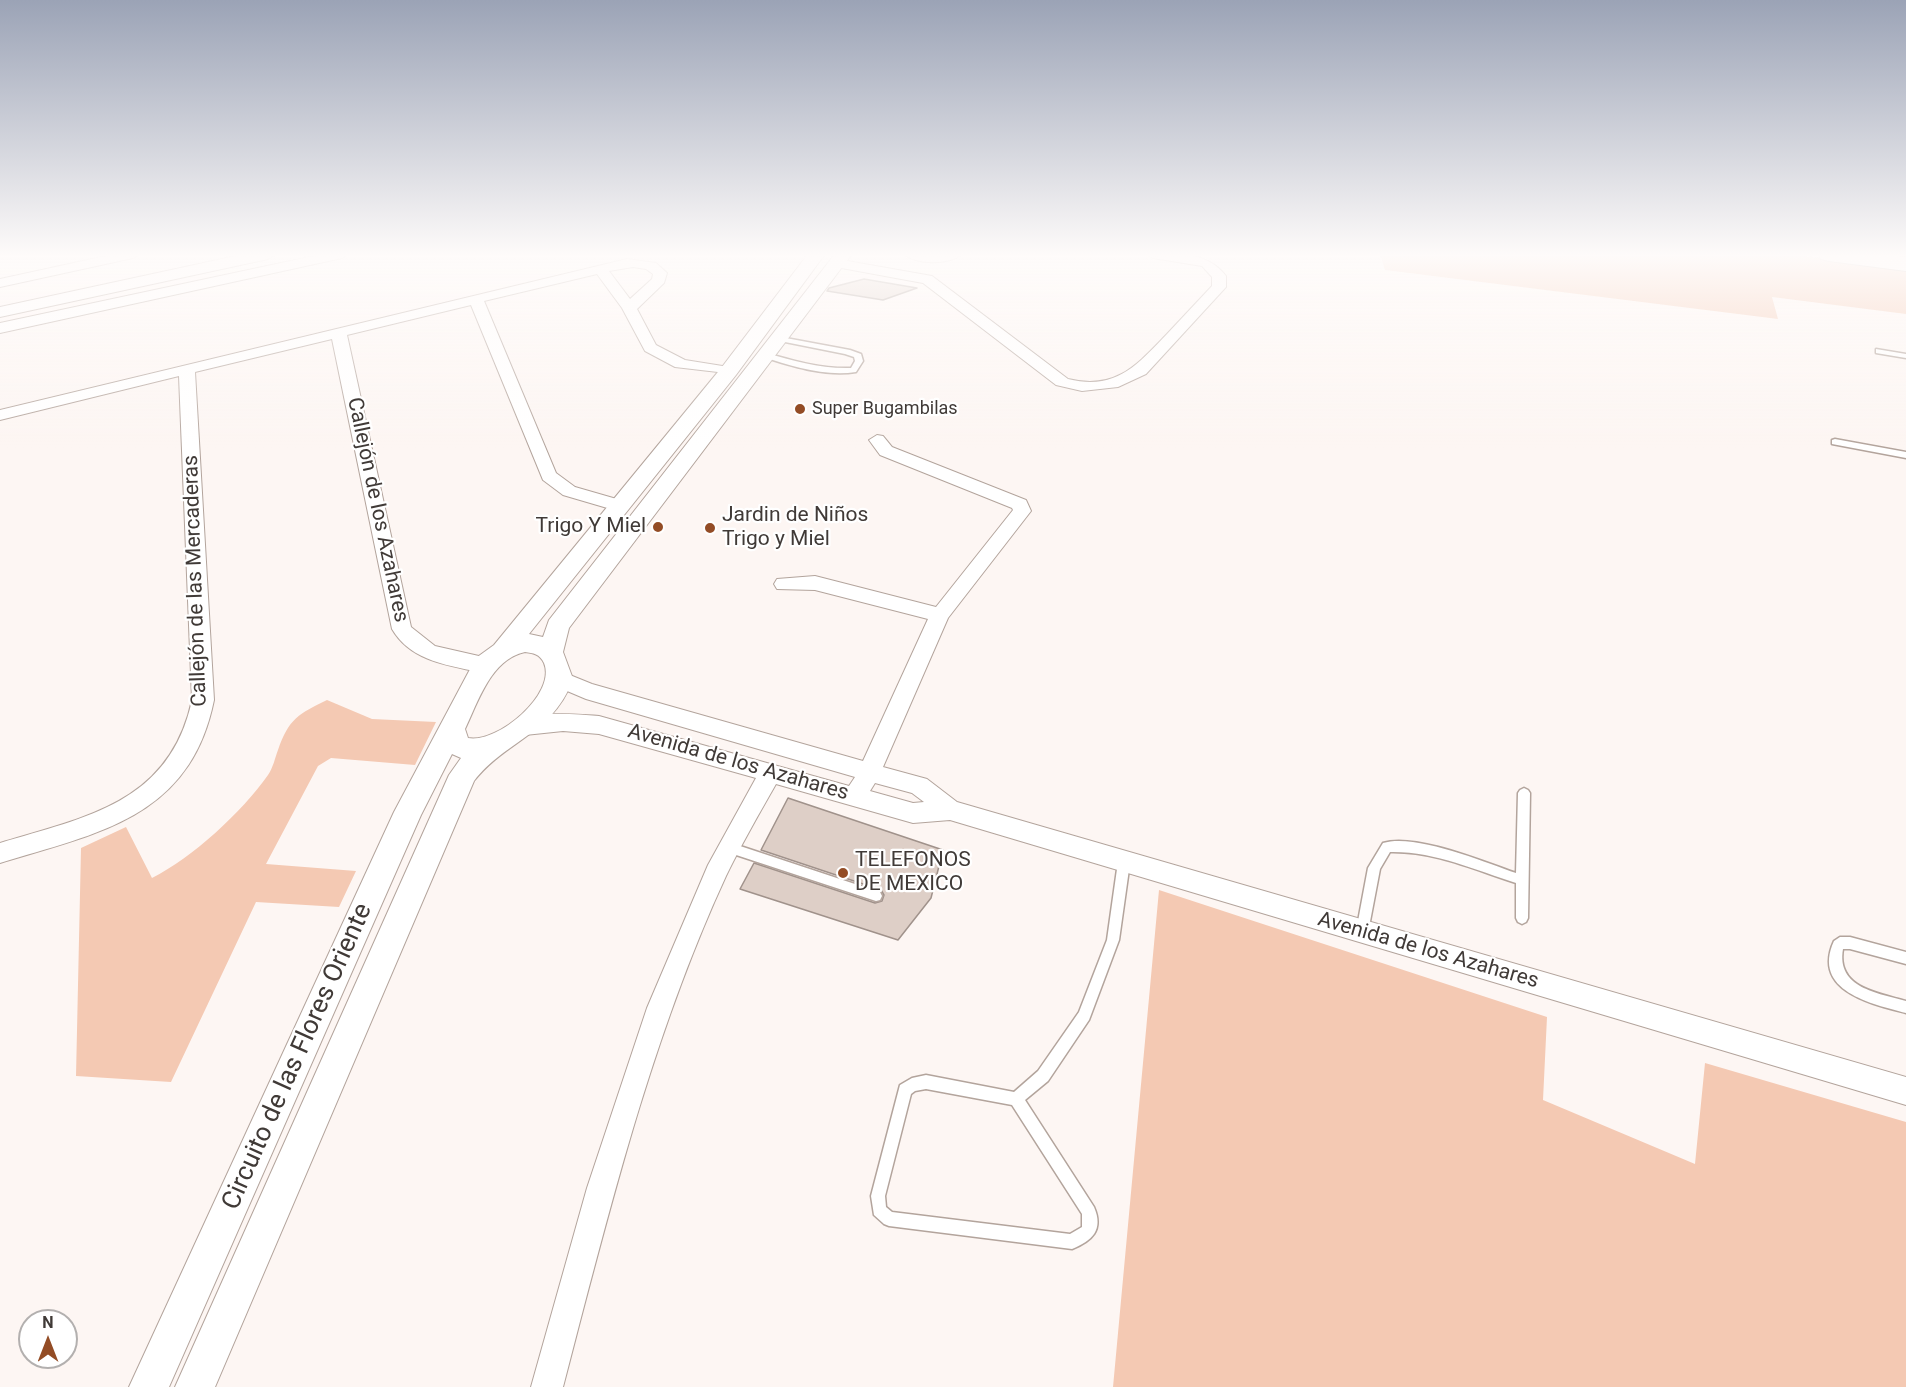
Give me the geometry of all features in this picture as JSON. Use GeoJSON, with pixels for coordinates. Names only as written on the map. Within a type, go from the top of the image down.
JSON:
{"type":"FeatureCollection","features":[{"type":"Feature","properties":{"kind":"street"},"geometry":{"type":"LineString","coordinates":[[0,328],[43,319]]}},
{"type":"Feature","properties":{"kind":"street"},"geometry":{"type":"LineString","coordinates":[[0,415],[401,319]]}},
{"type":"Feature","properties":{"kind":"street"},"geometry":{"type":"LineString","coordinates":[[484,319],[549,476],[569,491],[621,506]]}},
{"type":"Feature","properties":{"kind":"street"},"geometry":{"type":"LineString","coordinates":[[635,319],[650,348],[659,354],[692,367],[729,371]]}},
{"type":"Feature","properties":{"kind":"street"},"geometry":{"type":"LineString","coordinates":[[485,665],[504,648],[621,506],[768,319]]}},
{"type":"Feature","properties":{"kind":"street"},"geometry":{"type":"LineString","coordinates":[[551,652],[558,626],[793,319]]}},
{"type":"Feature","properties":{"kind":"street"},"geometry":{"type":"LineString","coordinates":[[979,319],[1062,382],[1075,386],[1129,379],[1140,371],[1189,319]]}},
{"type":"Feature","properties":{"kind":"street","name":"Callejón de los Azahares"},"geometry":{"type":"LineString","coordinates":[[339,334],[402,629],[412,642],[428,652],[485,665]]}},
{"type":"Feature","properties":{"kind":"street","name":"Callejón de las Mercaderas"},"geometry":{"type":"LineString","coordinates":[[0,853],[106,820],[135,804],[178,761],[197,729],[203,700],[187,371]]}},
{"type":"Feature","properties":{"kind":"street"},"geometry":{"type":"LineString","coordinates":[[855,796],[869,773],[940,615],[1021,516],[1022,507],[1020,504],[886,451],[877,440]]}},
{"type":"Feature","properties":{"kind":"street"},"geometry":{"type":"LineString","coordinates":[[784,584],[815,583],[940,615]]}},
{"type":"Feature","properties":{"kind":"street"},"geometry":{"type":"LineString","coordinates":[[504,648],[533,644],[551,652],[557,664],[560,679]]}},
{"type":"Feature","properties":{"kind":"street","name":"Circuito de las Flores Oriente"},"geometry":{"type":"LineString","coordinates":[[149,1387],[408,812],[485,665]]}},
{"type":"Feature","properties":{"kind":"street","name":"Circuito de las Flores Oriente"},"geometry":{"type":"LineString","coordinates":[[195,1387],[464,775],[477,757],[525,726],[552,699],[560,679]]}},
{"type":"Feature","properties":{"kind":"street","name":"Avenida de los Azahares"},"geometry":{"type":"LineString","coordinates":[[560,679],[586,691],[919,786],[950,810]]}},
{"type":"Feature","properties":{"kind":"street","name":"Avenida de los Azahares"},"geometry":{"type":"LineString","coordinates":[[525,726],[562,722],[599,725],[771,771],[913,813],[950,810],[1906,1091]]}},
{"type":"Feature","properties":{"kind":"street"},"geometry":{"type":"LineString","coordinates":[[452,730],[455,741],[465,748],[474,750],[493,746]]}},
{"type":"Feature","properties":{"kind":"street"},"geometry":{"type":"LineString","coordinates":[[547,1387],[601,1188],[660,1008],[728,848],[771,771]]}},
{"type":"Feature","properties":{"kind":"lane"},"geometry":{"type":"LineString","coordinates":[[766,355],[798,365],[841,371],[853,370],[859,361],[858,356],[847,352],[778,338]]}},
{"type":"Feature","properties":{"kind":"lane"},"geometry":{"type":"LineString","coordinates":[[1879,351],[1906,356]]}},
{"type":"Feature","properties":{"kind":"lane"},"geometry":{"type":"LineString","coordinates":[[1836,442],[1906,455]]}},
{"type":"Feature","properties":{"kind":"lane"},"geometry":{"type":"LineString","coordinates":[[1522,918],[1524,793]]}},
{"type":"Feature","properties":{"kind":"lane"},"geometry":{"type":"LineString","coordinates":[[1362,932],[1374,868],[1387,847],[1401,846],[1432,852],[1522,880]]}},
{"type":"Feature","properties":{"kind":"lane"},"geometry":{"type":"LineString","coordinates":[[728,848],[876,896]]}},
{"type":"Feature","properties":{"kind":"lane"},"geometry":{"type":"LineString","coordinates":[[1016,1099],[1043,1076],[1084,1016],[1113,940],[1124,861]]}},
{"type":"Feature","properties":{"kind":"lane"},"geometry":{"type":"LineString","coordinates":[[1906,958],[1850,943],[1840,943],[1836,949],[1836,972],[1842,983],[1854,991],[1906,1007]]}},
{"type":"Feature","properties":{"kind":"lane"},"geometry":{"type":"LineString","coordinates":[[926,1082],[1016,1099],[1089,1212],[1089,1231],[1072,1242],[890,1219],[879,1210],[878,1196],[905,1090],[912,1085],[926,1082]]}},
{"type":"Feature","properties":{"kind":"shaded area"},"geometry":{"type":"Polygon","coordinates":[[[327,700],[372,719],[436,722],[415,765],[331,758],[318,766],[266,864],[356,871],[339,907],[256,902],[171,1082],[76,1076],[81,848],[126,827],[152,878],[167,869],[215,833],[245,804],[270,772],[282,739],[291,724],[309,709],[327,700]]]}},
{"type":"Feature","properties":{"kind":"shaded area"},"geometry":{"type":"Polygon","coordinates":[[[1159,890],[1547,1017],[1543,1100],[1695,1164],[1705,1063],[1906,1122],[1906,1387],[1113,1387],[1159,890]]]}},
{"type":"Feature","properties":{"kind":"building","name":"TELEFONOS DE MEXICO"},"geometry":{"type":"Polygon","coordinates":[[[788,798],[943,850],[931,898],[898,940],[740,889],[754,863],[875,903],[882,901],[884,895],[881,890],[761,850],[788,798]]]}},
{"type":"Feature","properties":{"kind":"place","name":"Super Bugambilas"},"geometry":{"type":"Point","coordinates":[800,409]}},
{"type":"Feature","properties":{"kind":"place","name":"Trigo Y Miel"},"geometry":{"type":"Point","coordinates":[658,527]}},
{"type":"Feature","properties":{"kind":"place","name":"Jardin de Niños Trigo y Miel"},"geometry":{"type":"Point","coordinates":[710,528]}},
{"type":"Feature","properties":{"kind":"place","name":"TELEFONOS DE MEXICO"},"geometry":{"type":"Point","coordinates":[843,873]}}]}
